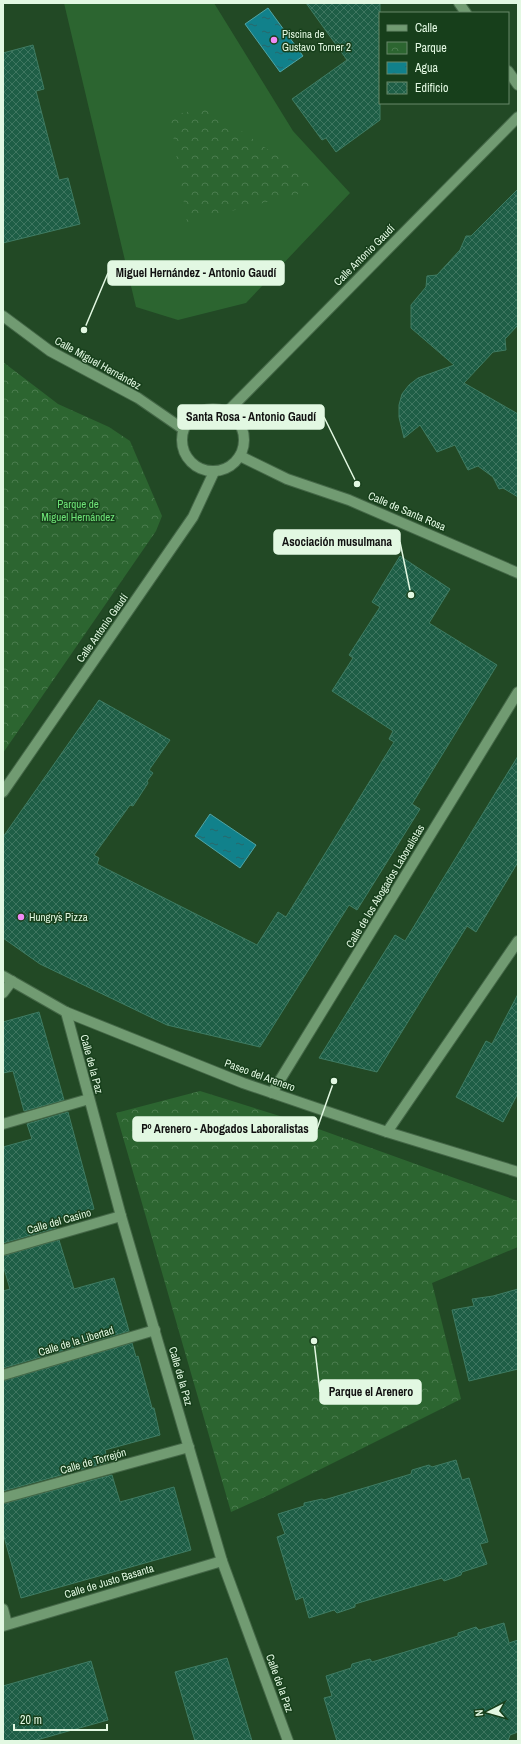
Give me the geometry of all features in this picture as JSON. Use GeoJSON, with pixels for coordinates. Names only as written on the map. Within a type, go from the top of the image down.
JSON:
{"type":"FeatureCollection","features":[{"type":"Feature","properties":{"kind":"street"},"geometry":{"type":"LineString","coordinates":[[459,3],[465,12]]}},
{"type":"Feature","properties":{"kind":"street"},"geometry":{"type":"LineString","coordinates":[[509,72],[518,85]]}},
{"type":"Feature","properties":{"kind":"street","name":"Calle Antonio Gaudí"},"geometry":{"type":"LineString","coordinates":[[228,412],[518,117]]}},
{"type":"Feature","properties":{"kind":"street","name":"Calle Miguel Hernández"},"geometry":{"type":"LineString","coordinates":[[3,316],[50,351],[138,398],[183,429]]}},
{"type":"Feature","properties":{"kind":"street"},"geometry":{"type":"LineString","coordinates":[[216,408],[228,412],[240,422],[245,439],[240,456],[230,467],[214,472],[198,468],[189,461],[184,452],[182,441],[183,429],[192,416],[203,410],[216,408]]}},
{"type":"Feature","properties":{"kind":"street","name":"Calle de Santa Rosa"},"geometry":{"type":"LineString","coordinates":[[240,456],[287,479],[350,500],[518,573]]}},
{"type":"Feature","properties":{"kind":"street","name":"Calle Antonio Gaudí"},"geometry":{"type":"LineString","coordinates":[[3,792],[193,517],[214,472]]}},
{"type":"Feature","properties":{"kind":"street","name":"Calle de los Abogados Laboralistas"},"geometry":{"type":"LineString","coordinates":[[272,1093],[518,692]]}},
{"type":"Feature","properties":{"kind":"street"},"geometry":{"type":"LineString","coordinates":[[386,1132],[518,941]]}},
{"type":"Feature","properties":{"kind":"street"},"geometry":{"type":"LineString","coordinates":[[3,993],[8,979]]}},
{"type":"Feature","properties":{"kind":"street","name":"Paseo del Arenero"},"geometry":{"type":"LineString","coordinates":[[8,979],[66,1012],[236,1080],[386,1132],[518,1172]]}},
{"type":"Feature","properties":{"kind":"street","name":"Calle de la Paz"},"geometry":{"type":"LineString","coordinates":[[66,1012],[121,1216],[222,1561],[288,1741]]}},
{"type":"Feature","properties":{"kind":"street"},"geometry":{"type":"LineString","coordinates":[[3,1124],[89,1099]]}},
{"type":"Feature","properties":{"kind":"street","name":"Calle del Casino"},"geometry":{"type":"LineString","coordinates":[[3,1250],[121,1216]]}},
{"type":"Feature","properties":{"kind":"street","name":"Calle de la Libertad"},"geometry":{"type":"LineString","coordinates":[[3,1376],[155,1330]]}},
{"type":"Feature","properties":{"kind":"street","name":"Calle de Torrejón"},"geometry":{"type":"LineString","coordinates":[[3,1498],[189,1447]]}},
{"type":"Feature","properties":{"kind":"street","name":"Calle de Justo Basanta"},"geometry":{"type":"LineString","coordinates":[[5,1625],[222,1561]]}},
{"type":"Feature","properties":{"kind":"street"},"geometry":{"type":"LineString","coordinates":[[3,1609],[5,1625]]}},
{"type":"Feature","properties":{"kind":"green space"},"geometry":{"type":"Polygon","coordinates":[[[64,3],[214,3],[293,131],[350,193],[246,303],[178,320],[136,307],[64,3]]]}},
{"type":"Feature","properties":{"kind":"green space"},"geometry":{"type":"Polygon","coordinates":[[[207,107],[323,188],[187,222],[170,116],[207,107]]]}},
{"type":"Feature","properties":{"kind":"green space","name":"Parque de Miguel Hernández"},"geometry":{"type":"Polygon","coordinates":[[[3,362],[58,404],[109,427],[130,441],[162,516],[156,531],[3,753],[3,362]]]}},
{"type":"Feature","properties":{"kind":"green space"},"geometry":{"type":"Polygon","coordinates":[[[200,1091],[299,1122],[518,1201],[518,1247],[432,1283],[461,1399],[271,1494],[231,1512],[116,1113],[200,1091]]]}},
{"type":"Feature","properties":{"kind":"water","name":"Piscina de Gustavo Torner 2"},"geometry":{"type":"Polygon","coordinates":[[[268,8],[303,56],[280,72],[245,24],[268,8]]]}},
{"type":"Feature","properties":{"kind":"water"},"geometry":{"type":"Polygon","coordinates":[[[210,814],[256,845],[240,868],[195,836],[210,814]]]}},
{"type":"Feature","properties":{"kind":"building"},"geometry":{"type":"Polygon","coordinates":[[[306,3],[380,3],[380,120],[336,152],[326,138],[322,140],[292,99],[347,60],[306,3]]]}},
{"type":"Feature","properties":{"kind":"building"},"geometry":{"type":"Polygon","coordinates":[[[33,45],[44,89],[36,91],[59,180],[68,178],[80,224],[3,243],[3,53],[33,45]]]}},
{"type":"Feature","properties":{"kind":"building"},"geometry":{"type":"Polygon","coordinates":[[[518,189],[518,325],[505,339],[506,350],[493,352],[464,383],[518,414],[518,497],[503,488],[499,489],[493,477],[478,466],[468,470],[455,445],[437,452],[420,425],[404,438],[399,417],[399,405],[402,394],[409,385],[418,378],[454,365],[411,328],[411,305],[426,287],[427,276],[437,275],[460,250],[466,236],[471,236],[518,189]]]}},
{"type":"Feature","properties":{"kind":"building"},"geometry":{"type":"Polygon","coordinates":[[[400,556],[450,589],[429,623],[497,665],[412,804],[420,809],[357,910],[349,905],[260,1047],[167,1025],[40,964],[3,938],[3,837],[99,700],[170,740],[149,770],[153,773],[133,806],[130,805],[94,855],[99,858],[97,864],[257,945],[278,912],[286,917],[394,742],[389,739],[393,731],[332,691],[353,658],[349,655],[380,607],[372,602],[400,556]]]}},
{"type":"Feature","properties":{"kind":"building"},"geometry":{"type":"Polygon","coordinates":[[[518,756],[518,862],[476,932],[467,926],[377,1072],[319,1058],[395,935],[405,941],[518,756]]]}},
{"type":"Feature","properties":{"kind":"building"},"geometry":{"type":"Polygon","coordinates":[[[518,994],[518,1093],[503,1122],[456,1097],[486,1041],[492,1044],[518,994]]]}},
{"type":"Feature","properties":{"kind":"building"},"geometry":{"type":"Polygon","coordinates":[[[39,1012],[64,1100],[24,1111],[13,1071],[3,1073],[3,1022],[39,1012]]]}},
{"type":"Feature","properties":{"kind":"building"},"geometry":{"type":"Polygon","coordinates":[[[68,1112],[94,1209],[53,1220],[56,1228],[3,1243],[3,1147],[32,1139],[27,1124],[68,1112]]]}},
{"type":"Feature","properties":{"kind":"building"},"geometry":{"type":"Polygon","coordinates":[[[59,1240],[74,1289],[114,1278],[129,1331],[3,1368],[3,1291],[10,1289],[3,1265],[3,1256],[59,1240]]]}},
{"type":"Feature","properties":{"kind":"building"},"geometry":{"type":"Polygon","coordinates":[[[518,1289],[518,1369],[469,1381],[452,1310],[474,1306],[472,1299],[493,1296],[518,1289]]]}},
{"type":"Feature","properties":{"kind":"building"},"geometry":{"type":"Polygon","coordinates":[[[132,1343],[136,1357],[138,1356],[152,1408],[154,1408],[160,1435],[105,1450],[108,1462],[3,1491],[3,1381],[132,1343]]]}},
{"type":"Feature","properties":{"kind":"building"},"geometry":{"type":"Polygon","coordinates":[[[456,1460],[462,1480],[469,1478],[480,1514],[488,1542],[480,1544],[487,1564],[462,1572],[461,1575],[444,1581],[442,1578],[355,1604],[355,1607],[337,1613],[334,1610],[309,1618],[303,1597],[296,1600],[277,1537],[285,1534],[278,1514],[304,1506],[304,1503],[322,1499],[324,1500],[411,1474],[412,1470],[429,1465],[432,1467],[456,1460]]]}},
{"type":"Feature","properties":{"kind":"building"},"geometry":{"type":"Polygon","coordinates":[[[112,1475],[120,1502],[174,1487],[191,1550],[21,1598],[3,1533],[3,1504],[112,1475]]]}},
{"type":"Feature","properties":{"kind":"building"},"geometry":{"type":"Polygon","coordinates":[[[504,1623],[509,1643],[518,1640],[518,1732],[510,1735],[508,1741],[337,1741],[324,1698],[332,1696],[326,1676],[351,1668],[352,1664],[370,1659],[372,1662],[458,1636],[458,1633],[476,1627],[479,1630],[504,1623]]]}},
{"type":"Feature","properties":{"kind":"building"},"geometry":{"type":"Polygon","coordinates":[[[227,1658],[252,1741],[195,1741],[175,1672],[227,1658]]]}},
{"type":"Feature","properties":{"kind":"building"},"geometry":{"type":"Polygon","coordinates":[[[91,1661],[108,1720],[33,1741],[3,1741],[3,1686],[91,1661]]]}},
{"type":"Feature","properties":{"kind":"place","name":"Piscina de Gustavo Torner 2"},"geometry":{"type":"Point","coordinates":[274,40]}},
{"type":"Feature","properties":{"kind":"place","name":"Miguel Hernández - Antonio Gaudí"},"geometry":{"type":"Point","coordinates":[84,330]}},
{"type":"Feature","properties":{"kind":"place","name":"Santa Rosa - Antonio Gaudí"},"geometry":{"type":"Point","coordinates":[357,484]}},
{"type":"Feature","properties":{"kind":"place","name":"Asociación musulmana"},"geometry":{"type":"Point","coordinates":[411,595]}},
{"type":"Feature","properties":{"kind":"place","name":"Hungry´s Pizza"},"geometry":{"type":"Point","coordinates":[21,917]}},
{"type":"Feature","properties":{"kind":"place","name":"Pº Arenero - Abogados Laboralistas"},"geometry":{"type":"Point","coordinates":[334,1081]}},
{"type":"Feature","properties":{"kind":"place","name":"Parque el Arenero"},"geometry":{"type":"Point","coordinates":[314,1341]}}]}
